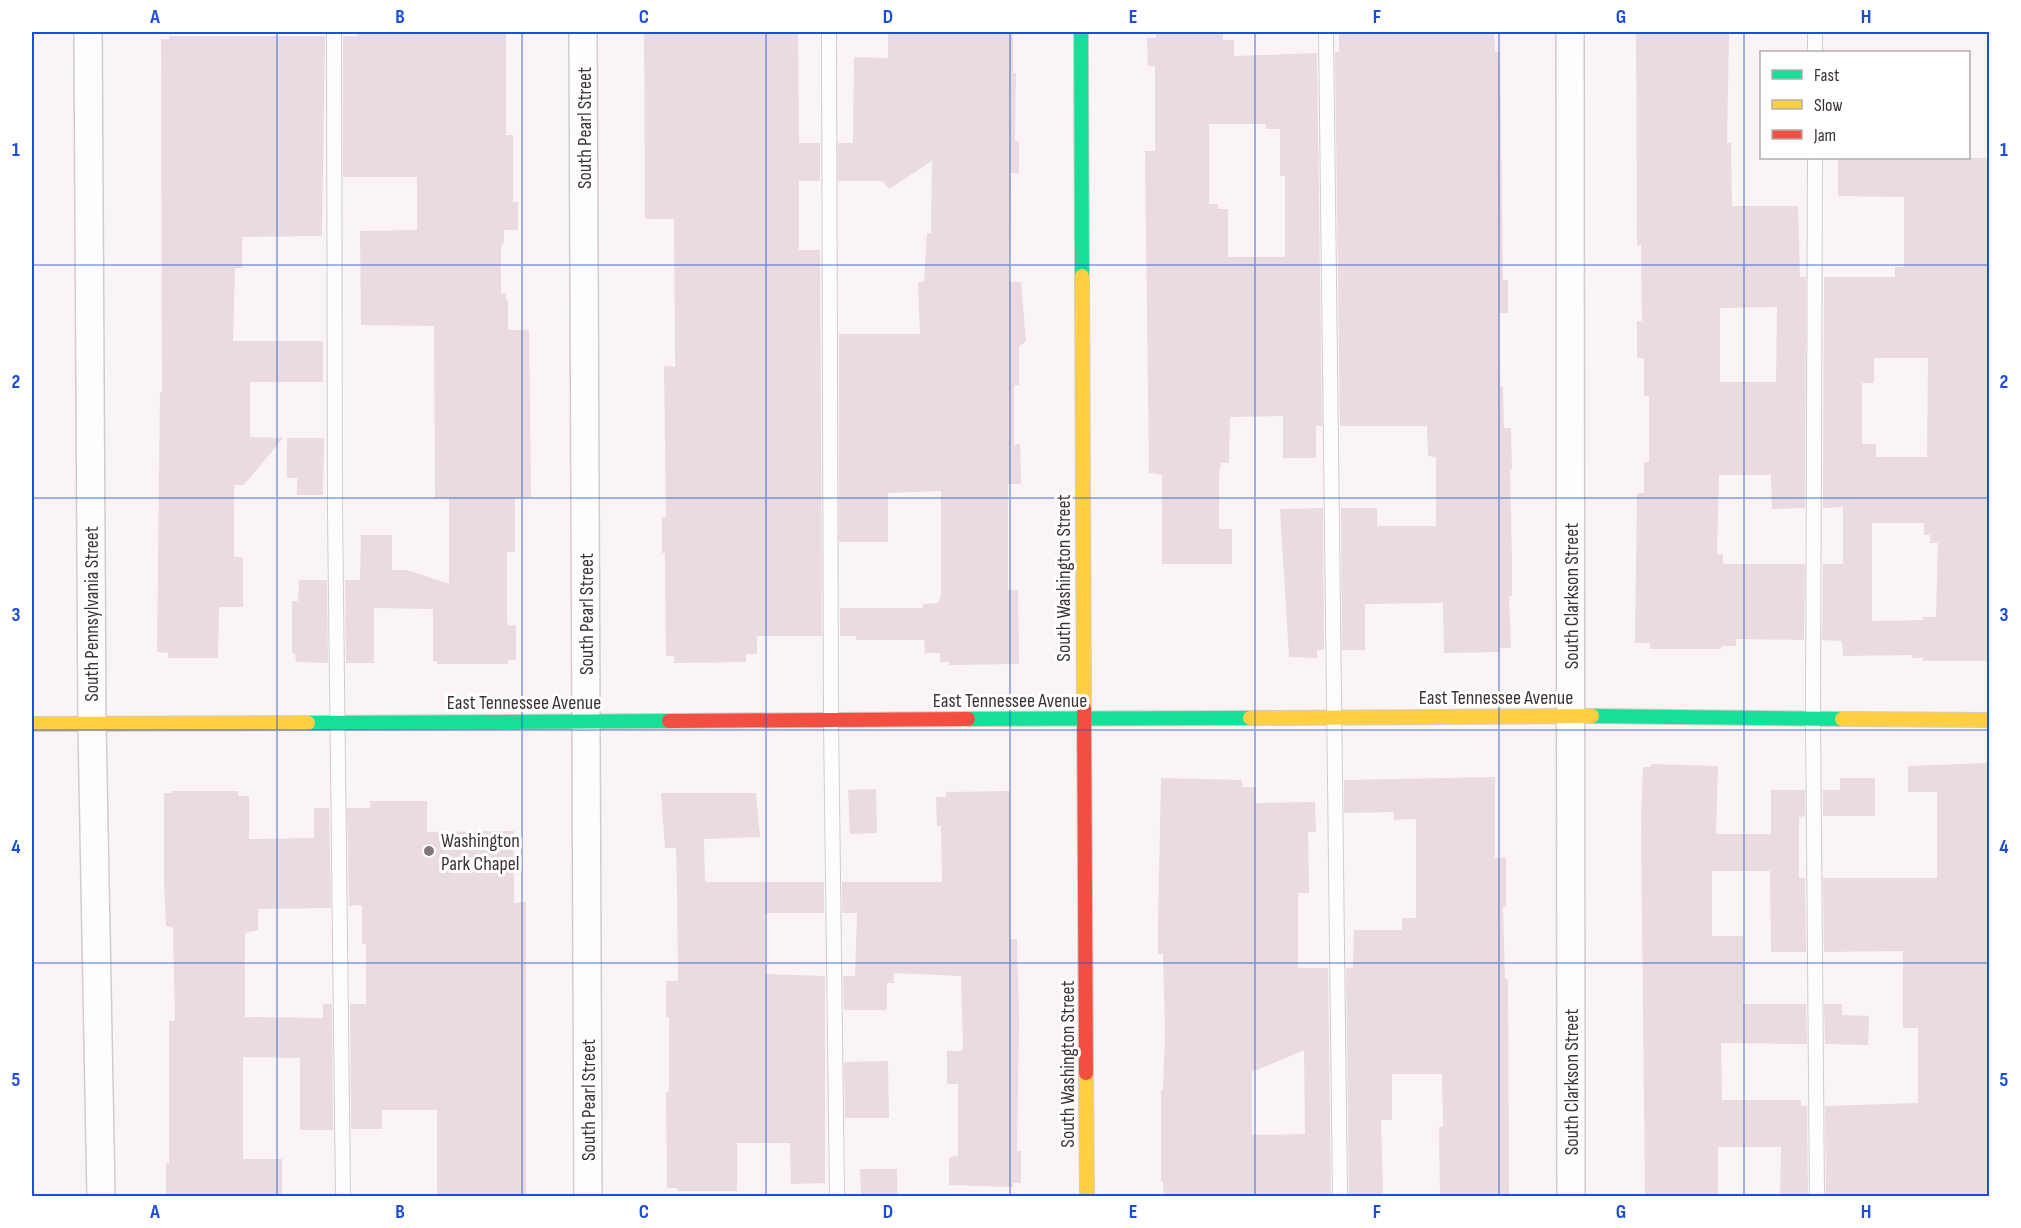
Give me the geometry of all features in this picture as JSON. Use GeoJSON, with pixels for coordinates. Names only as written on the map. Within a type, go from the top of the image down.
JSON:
{"type":"FeatureCollection","features":[{"type":"Feature","properties":{"kind":"street","name":"South Pennsylvania Street"},"geometry":{"type":"LineString","coordinates":[[88,32],[92,724],[101,1197]]}},
{"type":"Feature","properties":{"kind":"street","name":"South Pearl Street"},"geometry":{"type":"LineString","coordinates":[[583,32],[588,1197]]}},
{"type":"Feature","properties":{"kind":"street","name":"South Washington Street"},"geometry":{"type":"LineString","coordinates":[[1081,32],[1083,719],[1088,1197]]}},
{"type":"Feature","properties":{"kind":"street","name":"South Clarkson Street"},"geometry":{"type":"LineString","coordinates":[[1570,32],[1571,1197]]}},
{"type":"Feature","properties":{"kind":"street","name":"East Tennessee Avenue"},"geometry":{"type":"LineString","coordinates":[[32,724],[1572,716],[1989,720]]}},
{"type":"Feature","properties":{"kind":"lane"},"geometry":{"type":"LineString","coordinates":[[334,32],[343,1197]]}},
{"type":"Feature","properties":{"kind":"lane"},"geometry":{"type":"LineString","coordinates":[[829,32],[831,719],[837,1197]]}},
{"type":"Feature","properties":{"kind":"lane"},"geometry":{"type":"LineString","coordinates":[[1326,32],[1340,1197]]}},
{"type":"Feature","properties":{"kind":"lane"},"geometry":{"type":"LineString","coordinates":[[1815,32],[1815,51]]}},
{"type":"Feature","properties":{"kind":"lane"},"geometry":{"type":"LineString","coordinates":[[1815,159],[1813,717],[1817,1197]]}},
{"type":"Feature","properties":{"kind":"building"},"geometry":{"type":"Polygon","coordinates":[[[357,32],[506,32],[506,135],[513,135],[513,202],[518,202],[518,230],[504,230],[504,243],[501,244],[501,293],[506,293],[506,300],[508,300],[508,330],[529,330],[531,497],[515,498],[515,552],[507,552],[507,620],[508,626],[516,625],[516,660],[508,660],[508,664],[437,664],[437,661],[433,661],[433,609],[374,608],[374,663],[346,663],[345,580],[360,580],[361,535],[392,535],[392,570],[407,570],[449,584],[449,498],[435,498],[434,326],[361,325],[360,231],[417,230],[417,177],[343,177],[343,36],[357,36],[357,32]]]}},
{"type":"Feature","properties":{"kind":"building"},"geometry":{"type":"Polygon","coordinates":[[[644,32],[798,32],[799,143],[820,143],[820,181],[799,181],[799,250],[820,250],[822,636],[757,636],[757,654],[746,654],[746,662],[674,663],[674,656],[666,656],[665,553],[662,553],[662,517],[666,517],[664,366],[675,367],[674,219],[645,219],[644,32]]]}},
{"type":"Feature","properties":{"kind":"building"},"geometry":{"type":"Polygon","coordinates":[[[888,32],[1013,32],[1013,73],[1016,73],[1015,141],[1019,141],[1019,173],[1011,173],[1009,282],[1021,282],[1026,341],[1019,347],[1019,385],[1014,385],[1014,445],[1020,444],[1021,484],[1008,484],[1008,590],[1018,590],[1019,664],[949,665],[949,662],[940,662],[940,653],[925,653],[924,640],[856,640],[856,636],[840,636],[840,608],[923,608],[923,604],[939,603],[941,594],[941,491],[888,493],[888,542],[839,542],[839,334],[920,334],[918,282],[924,282],[927,233],[931,233],[932,161],[889,189],[883,181],[838,181],[838,143],[853,143],[854,57],[888,58],[888,32]]]}},
{"type":"Feature","properties":{"kind":"building"},"geometry":{"type":"Polygon","coordinates":[[[1339,32],[1494,32],[1495,52],[1500,52],[1503,280],[1508,280],[1508,313],[1499,313],[1500,387],[1503,387],[1504,428],[1511,428],[1512,596],[1509,596],[1511,648],[1500,648],[1500,652],[1444,653],[1443,603],[1365,604],[1365,650],[1342,650],[1341,508],[1377,508],[1377,526],[1436,526],[1436,457],[1428,456],[1427,426],[1340,426],[1335,52],[1339,52],[1339,32]]]}},
{"type":"Feature","properties":{"kind":"building"},"geometry":{"type":"Polygon","coordinates":[[[1636,32],[1729,32],[1727,143],[1731,143],[1732,206],[1798,206],[1800,277],[1806,277],[1805,508],[1772,509],[1771,475],[1719,475],[1717,554],[1723,554],[1723,564],[1805,564],[1804,640],[1736,639],[1736,646],[1721,646],[1721,649],[1650,649],[1650,643],[1635,643],[1637,493],[1644,493],[1644,462],[1649,462],[1649,396],[1644,396],[1644,358],[1637,358],[1637,321],[1642,321],[1641,245],[1637,245],[1636,32]],[[1777,307],[1720,308],[1720,382],[1776,382],[1777,307]]]}},
{"type":"Feature","properties":{"kind":"building"},"geometry":{"type":"Polygon","coordinates":[[[1223,33],[1223,40],[1234,40],[1234,56],[1317,53],[1322,426],[1316,426],[1316,458],[1283,458],[1283,416],[1230,417],[1229,463],[1221,463],[1219,475],[1219,529],[1232,529],[1232,564],[1162,564],[1162,475],[1149,473],[1145,151],[1155,151],[1155,66],[1148,66],[1147,38],[1156,38],[1156,34],[1223,33]],[[1209,124],[1209,204],[1218,204],[1218,209],[1228,209],[1228,257],[1285,257],[1285,176],[1280,176],[1280,129],[1266,129],[1266,124],[1209,124]]]}},
{"type":"Feature","properties":{"kind":"building"},"geometry":{"type":"Polygon","coordinates":[[[169,36],[325,36],[322,236],[242,237],[242,268],[235,268],[233,341],[323,341],[323,382],[250,382],[250,437],[283,438],[244,485],[234,485],[234,557],[243,557],[243,607],[219,607],[218,658],[168,658],[168,653],[157,652],[160,392],[162,392],[161,39],[169,39],[169,36]]]}},
{"type":"Feature","properties":{"kind":"building"},"geometry":{"type":"Polygon","coordinates":[[[1989,158],[1989,661],[1923,661],[1923,658],[1912,658],[1912,655],[1843,656],[1842,641],[1822,640],[1823,564],[1843,564],[1843,507],[1823,508],[1824,277],[1895,277],[1895,267],[1904,267],[1904,197],[1838,196],[1838,159],[1989,158]],[[1874,358],[1874,383],[1862,383],[1862,444],[1876,444],[1876,457],[1927,457],[1928,358],[1874,358]],[[1872,523],[1872,621],[1923,620],[1923,617],[1936,617],[1938,543],[1930,543],[1930,535],[1924,535],[1924,523],[1872,523]]]}},
{"type":"Feature","properties":{"kind":"building"},"geometry":{"type":"Polygon","coordinates":[[[287,438],[324,438],[323,495],[297,495],[297,478],[287,478],[287,438]]]}},
{"type":"Feature","properties":{"kind":"building"},"geometry":{"type":"Polygon","coordinates":[[[1323,508],[1324,650],[1317,650],[1317,658],[1289,657],[1280,509],[1323,508]]]}},
{"type":"Feature","properties":{"kind":"building"},"geometry":{"type":"Polygon","coordinates":[[[299,580],[327,580],[328,663],[296,662],[295,653],[292,653],[292,601],[298,601],[299,580]]]}},
{"type":"Feature","properties":{"kind":"building"},"geometry":{"type":"Polygon","coordinates":[[[1989,763],[1989,1197],[1928,1197],[1928,1194],[1826,1197],[1825,1106],[1918,1103],[1918,1028],[1903,1028],[1903,951],[1824,952],[1823,878],[1937,878],[1937,792],[1908,792],[1908,766],[1989,763]]]}},
{"type":"Feature","properties":{"kind":"building"},"geometry":{"type":"Polygon","coordinates":[[[1651,764],[1718,766],[1716,834],[1771,834],[1771,790],[1805,790],[1805,816],[1799,817],[1799,878],[1805,878],[1806,952],[1771,952],[1770,871],[1712,871],[1712,936],[1743,936],[1743,1004],[1806,1004],[1807,1044],[1721,1043],[1722,1100],[1801,1100],[1801,1106],[1807,1106],[1808,1197],[1780,1197],[1781,1147],[1718,1147],[1718,1195],[1645,1197],[1641,823],[1643,767],[1651,767],[1651,764]]]}},
{"type":"Feature","properties":{"kind":"building"},"geometry":{"type":"Polygon","coordinates":[[[1495,777],[1495,858],[1506,857],[1506,907],[1503,907],[1505,979],[1508,979],[1509,1197],[1440,1197],[1439,1127],[1443,1127],[1442,1074],[1392,1074],[1392,1120],[1381,1120],[1383,1196],[1349,1196],[1346,968],[1353,968],[1354,930],[1402,930],[1402,918],[1416,918],[1416,819],[1394,820],[1394,812],[1344,813],[1344,780],[1495,777]]]}},
{"type":"Feature","properties":{"kind":"building"},"geometry":{"type":"Polygon","coordinates":[[[1161,778],[1242,780],[1242,787],[1256,787],[1256,803],[1315,802],[1316,832],[1308,832],[1309,893],[1298,893],[1298,968],[1328,968],[1331,1196],[1164,1197],[1163,1181],[1161,1181],[1161,1090],[1163,1090],[1165,1034],[1163,954],[1158,954],[1161,778]],[[1304,1050],[1252,1072],[1252,1135],[1305,1134],[1304,1050]]]}},
{"type":"Feature","properties":{"kind":"building"},"geometry":{"type":"Polygon","coordinates":[[[1840,778],[1875,778],[1875,816],[1823,816],[1823,790],[1840,790],[1840,778]]]}},
{"type":"Feature","properties":{"kind":"building"},"geometry":{"type":"Polygon","coordinates":[[[876,789],[877,833],[850,834],[848,790],[876,789]]]}},
{"type":"Feature","properties":{"kind":"building"},"geometry":{"type":"Polygon","coordinates":[[[172,791],[238,791],[238,796],[249,796],[249,839],[314,838],[314,808],[329,808],[331,908],[258,909],[258,930],[245,933],[245,1017],[323,1018],[323,1004],[332,1004],[333,1130],[300,1130],[300,1058],[243,1057],[243,1159],[282,1159],[282,1197],[166,1197],[166,1163],[169,1163],[169,1021],[175,1021],[173,927],[166,926],[164,793],[172,793],[172,791]]]}},
{"type":"Feature","properties":{"kind":"building"},"geometry":{"type":"Polygon","coordinates":[[[1010,791],[1010,939],[1017,939],[1019,1022],[1017,1151],[1021,1151],[1021,1183],[1013,1183],[1013,1187],[949,1185],[949,1157],[958,1156],[958,1084],[947,1084],[947,1051],[961,1051],[963,1047],[961,976],[894,973],[894,983],[887,983],[887,1010],[844,1010],[843,976],[855,976],[857,913],[842,913],[842,882],[942,882],[941,826],[937,826],[936,797],[946,797],[946,792],[1010,791]]]}},
{"type":"Feature","properties":{"kind":"building"},"geometry":{"type":"Polygon","coordinates":[[[661,793],[756,793],[760,837],[704,839],[705,882],[824,882],[824,913],[765,913],[765,974],[825,976],[825,1183],[791,1184],[790,1143],[737,1143],[737,1191],[677,1191],[677,1188],[667,1188],[666,1092],[669,1092],[669,1017],[666,1017],[666,981],[678,981],[677,889],[676,848],[665,848],[661,793]]]}},
{"type":"Feature","properties":{"kind":"building"},"geometry":{"type":"Polygon","coordinates":[[[370,801],[427,801],[427,832],[514,831],[514,903],[526,902],[526,1197],[437,1197],[437,1110],[382,1110],[382,1129],[351,1129],[350,1004],[366,1004],[366,944],[362,944],[362,905],[349,906],[347,808],[370,808],[370,801]]]}},
{"type":"Feature","properties":{"kind":"building"},"geometry":{"type":"Polygon","coordinates":[[[1824,1004],[1842,1004],[1842,1015],[1869,1016],[1868,1045],[1825,1044],[1824,1004]]]}},
{"type":"Feature","properties":{"kind":"building"},"geometry":{"type":"Polygon","coordinates":[[[888,1061],[889,1118],[845,1118],[844,1062],[888,1061]]]}},
{"type":"Feature","properties":{"kind":"building"},"geometry":{"type":"Polygon","coordinates":[[[860,1169],[897,1169],[897,1197],[861,1197],[860,1169]]]}},
{"type":"Feature","properties":{"kind":"traffic: fast"},"geometry":{"type":"LineString","coordinates":[[1081,32],[1082,276]]}},
{"type":"Feature","properties":{"kind":"traffic: fast"},"geometry":{"type":"LineString","coordinates":[[1592,716],[1842,719]]}},
{"type":"Feature","properties":{"kind":"traffic: fast"},"geometry":{"type":"LineString","coordinates":[[968,719],[1250,718]]}},
{"type":"Feature","properties":{"kind":"traffic: fast"},"geometry":{"type":"LineString","coordinates":[[308,723],[669,721]]}},
{"type":"Feature","properties":{"kind":"traffic: slow"},"geometry":{"type":"LineString","coordinates":[[1082,276],[1084,708]]}},
{"type":"Feature","properties":{"kind":"traffic: slow"},"geometry":{"type":"LineString","coordinates":[[1250,718],[1592,716]]}},
{"type":"Feature","properties":{"kind":"traffic: slow"},"geometry":{"type":"LineString","coordinates":[[1842,719],[1990,720]]}},
{"type":"Feature","properties":{"kind":"traffic: slow"},"geometry":{"type":"LineString","coordinates":[[32,724],[308,723]]}},
{"type":"Feature","properties":{"kind":"traffic: slow"},"geometry":{"type":"LineString","coordinates":[[1086,1073],[1087,1196]]}},
{"type":"Feature","properties":{"kind":"traffic: jam"},"geometry":{"type":"LineString","coordinates":[[1084,708],[1086,1073]]}},
{"type":"Feature","properties":{"kind":"traffic: jam"},"geometry":{"type":"LineString","coordinates":[[669,721],[968,719]]}},
{"type":"Feature","properties":{"kind":"place","name":"Washington Park Chapel"},"geometry":{"type":"Point","coordinates":[429,851]}}]}
